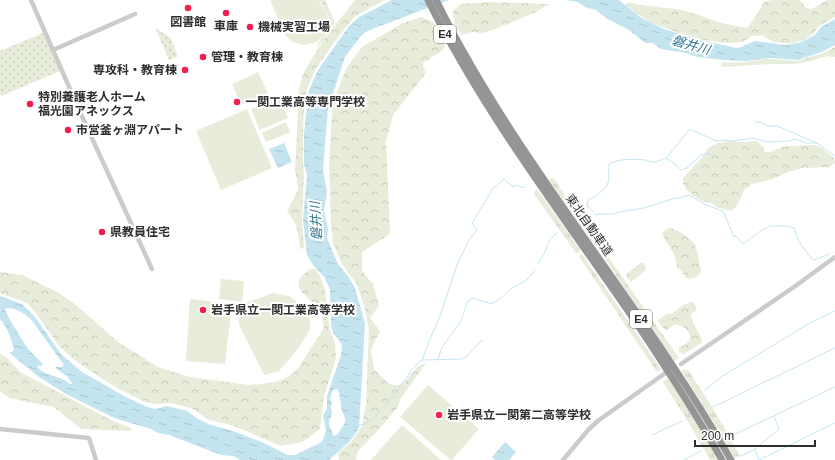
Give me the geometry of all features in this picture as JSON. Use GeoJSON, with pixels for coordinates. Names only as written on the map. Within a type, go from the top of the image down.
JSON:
{"type":"FeatureCollection","features":[{"type":"Feature","properties":{"kind":"highway","name":"東北自動車道"},"geometry":{"type":"LineString","coordinates":[[428,0],[484,101],[671,363],[730,460]]}},
{"type":"Feature","properties":{"kind":"highway","name":"東北自動車道"},"geometry":{"type":"LineString","coordinates":[[436,0],[458,44],[543,184],[694,411],[722,460]]}},
{"type":"Feature","properties":{"kind":"street"},"geometry":{"type":"LineString","coordinates":[[31,0],[152,270]]}},
{"type":"Feature","properties":{"kind":"street"},"geometry":{"type":"LineString","coordinates":[[53,50],[135,14]]}},
{"type":"Feature","properties":{"kind":"street"},"geometry":{"type":"LineString","coordinates":[[681,364],[794,287],[835,257]]}},
{"type":"Feature","properties":{"kind":"street"},"geometry":{"type":"LineString","coordinates":[[563,460],[585,433],[599,420],[664,374]]}},
{"type":"Feature","properties":{"kind":"street"},"geometry":{"type":"LineString","coordinates":[[0,429],[89,438],[96,460]]}},
{"type":"Feature","properties":{"kind":"green space"},"geometry":{"type":"Polygon","coordinates":[[[270,0],[319,0],[331,23],[320,39],[316,42],[304,45],[293,42],[286,36],[270,0]]]}},
{"type":"Feature","properties":{"kind":"green space"},"geometry":{"type":"Polygon","coordinates":[[[320,0],[325,0],[335,23],[316,49],[331,22],[320,0]]]}},
{"type":"Feature","properties":{"kind":"green space"},"geometry":{"type":"Polygon","coordinates":[[[355,0],[385,0],[354,17],[315,70],[307,89],[303,133],[304,176],[302,219],[304,248],[300,249],[297,229],[287,211],[298,190],[295,171],[299,88],[304,72],[322,42],[355,0]]]}},
{"type":"Feature","properties":{"kind":"green space"},"geometry":{"type":"Polygon","coordinates":[[[772,0],[800,0],[806,8],[812,9],[827,0],[835,0],[835,17],[819,26],[813,34],[794,43],[773,42],[762,35],[752,36],[743,42],[726,43],[703,40],[649,22],[626,5],[629,2],[639,5],[676,9],[721,23],[747,28],[764,2],[772,0]]]}},
{"type":"Feature","properties":{"kind":"green space"},"geometry":{"type":"Polygon","coordinates":[[[492,2],[549,4],[536,12],[484,33],[472,32],[462,35],[455,24],[453,11],[461,4],[492,2]]]}},
{"type":"Feature","properties":{"kind":"green space"},"geometry":{"type":"Polygon","coordinates":[[[421,17],[433,22],[445,47],[442,51],[423,63],[426,73],[393,115],[386,141],[390,234],[362,252],[362,271],[373,284],[379,306],[370,318],[380,331],[371,350],[374,369],[389,384],[400,385],[405,382],[417,367],[426,363],[401,398],[397,408],[358,451],[356,460],[339,460],[338,453],[352,441],[362,426],[366,404],[369,329],[357,284],[341,262],[333,243],[329,166],[332,112],[337,92],[346,69],[362,47],[403,23],[421,17]]]}},
{"type":"Feature","properties":{"kind":"green space"},"geometry":{"type":"Polygon","coordinates":[[[155,28],[170,37],[178,56],[177,57],[169,60],[155,28]]]}},
{"type":"Feature","properties":{"kind":"green space"},"geometry":{"type":"Polygon","coordinates":[[[43,33],[60,71],[1,96],[0,51],[43,33]]]}},
{"type":"Feature","properties":{"kind":"green space"},"geometry":{"type":"Polygon","coordinates":[[[835,47],[835,57],[827,56],[807,62],[794,64],[724,67],[721,65],[721,63],[724,62],[730,63],[767,59],[799,61],[821,54],[835,47]]]}},
{"type":"Feature","properties":{"kind":"green space"},"geometry":{"type":"Polygon","coordinates":[[[258,72],[268,93],[241,105],[232,84],[258,72]]]}},
{"type":"Feature","properties":{"kind":"green space"},"geometry":{"type":"Polygon","coordinates":[[[279,97],[288,118],[260,130],[251,109],[279,97]]]}},
{"type":"Feature","properties":{"kind":"green space"},"geometry":{"type":"Polygon","coordinates":[[[247,109],[272,168],[221,190],[196,131],[247,109]]]}},
{"type":"Feature","properties":{"kind":"green space"},"geometry":{"type":"Polygon","coordinates":[[[286,122],[290,132],[266,142],[262,133],[286,122]]]}},
{"type":"Feature","properties":{"kind":"green space"},"geometry":{"type":"Polygon","coordinates":[[[730,141],[757,141],[765,152],[770,152],[786,146],[815,145],[823,149],[834,158],[835,163],[830,167],[803,168],[788,172],[773,179],[752,184],[744,190],[736,207],[731,211],[702,201],[687,190],[683,184],[683,178],[704,155],[709,147],[718,143],[730,141]]]}},
{"type":"Feature","properties":{"kind":"green space"},"geometry":{"type":"Polygon","coordinates":[[[552,178],[594,237],[592,242],[549,180],[552,178]]]}},
{"type":"Feature","properties":{"kind":"green space"},"geometry":{"type":"Polygon","coordinates":[[[537,189],[581,251],[576,253],[534,194],[537,189]]]}},
{"type":"Feature","properties":{"kind":"green space"},"geometry":{"type":"Polygon","coordinates":[[[668,228],[683,234],[695,245],[701,271],[695,278],[686,278],[681,270],[677,268],[674,254],[664,239],[662,233],[668,228]]]}},
{"type":"Feature","properties":{"kind":"green space"},"geometry":{"type":"Polygon","coordinates":[[[597,241],[679,358],[674,361],[594,243],[597,241]]]}},
{"type":"Feature","properties":{"kind":"green space"},"geometry":{"type":"Polygon","coordinates":[[[582,254],[661,369],[657,372],[580,258],[579,256],[582,254]]]}},
{"type":"Feature","properties":{"kind":"green space"},"geometry":{"type":"Polygon","coordinates":[[[641,263],[644,263],[646,268],[645,271],[631,282],[626,276],[627,273],[641,263]]]}},
{"type":"Feature","properties":{"kind":"green space"},"geometry":{"type":"Polygon","coordinates":[[[311,269],[315,269],[320,276],[325,290],[330,330],[335,344],[336,358],[324,396],[320,429],[302,442],[281,446],[234,426],[210,420],[191,408],[170,403],[154,404],[143,401],[117,388],[76,361],[60,347],[27,303],[0,293],[0,272],[22,275],[59,293],[76,305],[118,342],[158,367],[189,377],[249,385],[263,384],[279,381],[290,376],[298,368],[324,328],[319,305],[311,301],[300,290],[299,286],[299,280],[311,269]]]}},
{"type":"Feature","properties":{"kind":"green space"},"geometry":{"type":"Polygon","coordinates":[[[221,279],[244,281],[242,302],[219,299],[221,279]]]}},
{"type":"Feature","properties":{"kind":"green space"},"geometry":{"type":"Polygon","coordinates":[[[273,293],[289,296],[301,305],[310,319],[310,330],[297,350],[279,371],[264,375],[239,325],[239,316],[246,303],[273,293]]]}},
{"type":"Feature","properties":{"kind":"green space"},"geometry":{"type":"Polygon","coordinates":[[[190,299],[232,304],[225,364],[186,361],[190,299]]]}},
{"type":"Feature","properties":{"kind":"green space"},"geometry":{"type":"Polygon","coordinates":[[[691,302],[694,303],[697,310],[691,314],[691,317],[702,340],[701,343],[682,354],[679,351],[679,348],[689,341],[690,336],[688,331],[677,325],[672,326],[667,330],[664,329],[658,321],[667,314],[672,314],[683,305],[691,302]]]}},
{"type":"Feature","properties":{"kind":"green space"},"geometry":{"type":"Polygon","coordinates":[[[0,354],[6,357],[20,372],[111,420],[131,428],[132,431],[81,429],[54,407],[9,398],[0,391],[0,354]]]}},
{"type":"Feature","properties":{"kind":"green space"},"geometry":{"type":"Polygon","coordinates":[[[681,370],[688,370],[715,412],[740,456],[734,457],[681,370]]]}},
{"type":"Feature","properties":{"kind":"green space"},"geometry":{"type":"Polygon","coordinates":[[[668,378],[706,439],[717,460],[710,460],[663,382],[668,378]]]}},
{"type":"Feature","properties":{"kind":"green space"},"geometry":{"type":"Polygon","coordinates":[[[428,385],[479,429],[452,460],[400,417],[428,385]]]}},
{"type":"Feature","properties":{"kind":"green space"},"geometry":{"type":"Polygon","coordinates":[[[402,425],[441,460],[371,460],[402,425]]]}},
{"type":"Feature","properties":{"kind":"water","name":"磐井川"},"geometry":{"type":"Polygon","coordinates":[[[392,0],[449,0],[367,31],[361,36],[345,57],[328,109],[323,169],[327,192],[324,211],[328,229],[327,238],[338,264],[348,276],[355,288],[365,323],[359,428],[350,441],[329,460],[240,460],[234,456],[221,455],[169,435],[158,433],[151,429],[114,418],[66,394],[39,377],[10,353],[14,350],[7,330],[0,319],[0,296],[22,304],[35,317],[61,354],[82,372],[145,406],[155,409],[167,406],[187,411],[198,419],[211,425],[233,431],[264,443],[288,455],[295,455],[322,442],[326,431],[323,415],[327,409],[327,396],[341,355],[342,345],[333,333],[331,326],[330,289],[324,277],[313,265],[307,255],[303,219],[307,175],[304,164],[304,133],[309,90],[318,70],[349,26],[359,17],[392,0]],[[7,308],[5,310],[11,322],[28,349],[43,364],[41,366],[37,366],[39,369],[72,384],[67,376],[55,367],[62,367],[64,365],[30,318],[16,310],[7,308]],[[336,389],[333,390],[330,398],[332,403],[332,415],[329,420],[329,426],[333,435],[335,436],[345,422],[339,392],[336,389]]]}},
{"type":"Feature","properties":{"kind":"water","name":"磐井川"},"geometry":{"type":"Polygon","coordinates":[[[565,0],[619,0],[643,19],[664,29],[697,39],[736,48],[756,41],[784,45],[799,43],[815,35],[821,27],[835,19],[835,45],[822,52],[799,60],[770,58],[746,61],[697,57],[686,53],[661,49],[653,43],[645,43],[629,30],[606,18],[596,10],[585,7],[578,2],[565,0]]]}},
{"type":"Feature","properties":{"kind":"water"},"geometry":{"type":"Polygon","coordinates":[[[284,143],[292,162],[278,168],[269,149],[284,143]]]}},
{"type":"Feature","properties":{"kind":"water"},"geometry":{"type":"Polygon","coordinates":[[[505,442],[516,452],[509,460],[495,460],[492,457],[505,442]]]}},
{"type":"Feature","properties":{"kind":"waterway"},"geometry":{"type":"LineString","coordinates":[[755,122],[760,122],[767,126],[777,126],[817,143],[835,156]]}},
{"type":"Feature","properties":{"kind":"waterway"},"geometry":{"type":"LineString","coordinates":[[667,157],[689,130],[716,141],[732,141],[753,138],[767,142],[789,141],[795,139],[806,143],[817,143]]}},
{"type":"Feature","properties":{"kind":"waterway"},"geometry":{"type":"LineString","coordinates":[[581,213],[588,206],[587,203],[589,199],[595,197],[607,185],[609,179],[608,166],[611,163],[620,160],[636,159],[657,162],[666,158],[681,170],[687,168],[700,156],[707,153],[711,155]]}},
{"type":"Feature","properties":{"kind":"waterway"},"geometry":{"type":"LineString","coordinates":[[422,360],[440,316],[457,265],[469,240],[477,230],[472,223],[494,187],[497,186],[502,180],[504,179],[513,187],[517,185],[523,188],[525,186]]}},
{"type":"Feature","properties":{"kind":"waterway"},"geometry":{"type":"LineString","coordinates":[[588,206],[596,215],[613,214],[644,208],[689,195],[706,205],[723,211],[733,236],[736,236],[743,244],[770,226],[787,226],[795,228],[803,248],[811,258],[814,260],[829,254]]}},
{"type":"Feature","properties":{"kind":"waterway"},"geometry":{"type":"LineString","coordinates":[[538,264],[550,239],[557,233]]}},
{"type":"Feature","properties":{"kind":"waterway"},"geometry":{"type":"LineString","coordinates":[[438,359],[442,347],[460,323],[468,301],[473,298],[492,304],[512,288],[527,280],[535,270]]}},
{"type":"Feature","properties":{"kind":"waterway"},"geometry":{"type":"LineString","coordinates":[[704,391],[721,377],[808,324],[835,311]]}},
{"type":"Feature","properties":{"kind":"waterway"},"geometry":{"type":"LineString","coordinates":[[358,425],[365,424],[373,419],[391,399],[415,366],[422,360],[462,359],[466,357],[482,340]]}},
{"type":"Feature","properties":{"kind":"waterway"},"geometry":{"type":"LineString","coordinates":[[713,407],[835,348]]}},
{"type":"Feature","properties":{"kind":"waterway"},"geometry":{"type":"LineString","coordinates":[[731,436],[835,387]]}},
{"type":"Feature","properties":{"kind":"waterway"},"geometry":{"type":"LineString","coordinates":[[741,456],[755,449],[779,429],[774,416]]}},
{"type":"Feature","properties":{"kind":"waterway"},"geometry":{"type":"LineString","coordinates":[[652,435],[682,421]]}},
{"type":"Feature","properties":{"kind":"waterway"},"geometry":{"type":"LineString","coordinates":[[755,449],[759,460],[835,423]]}},
{"type":"Feature","properties":{"kind":"waterway"},"geometry":{"type":"LineString","coordinates":[[684,460],[701,451]]}},
{"type":"Feature","properties":{"kind":"place","name":"図書館"},"geometry":{"type":"Point","coordinates":[188,8]}},
{"type":"Feature","properties":{"kind":"place","name":"車庫"},"geometry":{"type":"Point","coordinates":[226,13]}},
{"type":"Feature","properties":{"kind":"place","name":"機械実習工場"},"geometry":{"type":"Point","coordinates":[250,27]}},
{"type":"Feature","properties":{"kind":"place","name":"管理・教育棟"},"geometry":{"type":"Point","coordinates":[203,57]}},
{"type":"Feature","properties":{"kind":"place","name":"専攻科・教育棟"},"geometry":{"type":"Point","coordinates":[185,70]}},
{"type":"Feature","properties":{"kind":"place","name":"一関工業高等専門学校"},"geometry":{"type":"Point","coordinates":[237,102]}},
{"type":"Feature","properties":{"kind":"place","name":"特別養護老人ホーム 福光園アネックス"},"geometry":{"type":"Point","coordinates":[30,104]}},
{"type":"Feature","properties":{"kind":"place","name":"市営釜ヶ淵アパート"},"geometry":{"type":"Point","coordinates":[68,130]}},
{"type":"Feature","properties":{"kind":"place","name":"県教員住宅"},"geometry":{"type":"Point","coordinates":[102,232]}},
{"type":"Feature","properties":{"kind":"place","name":"岩手県立一関工業高等学校"},"geometry":{"type":"Point","coordinates":[203,310]}},
{"type":"Feature","properties":{"kind":"place","name":"岩手県立一関第二高等学校"},"geometry":{"type":"Point","coordinates":[439,415]}}]}
